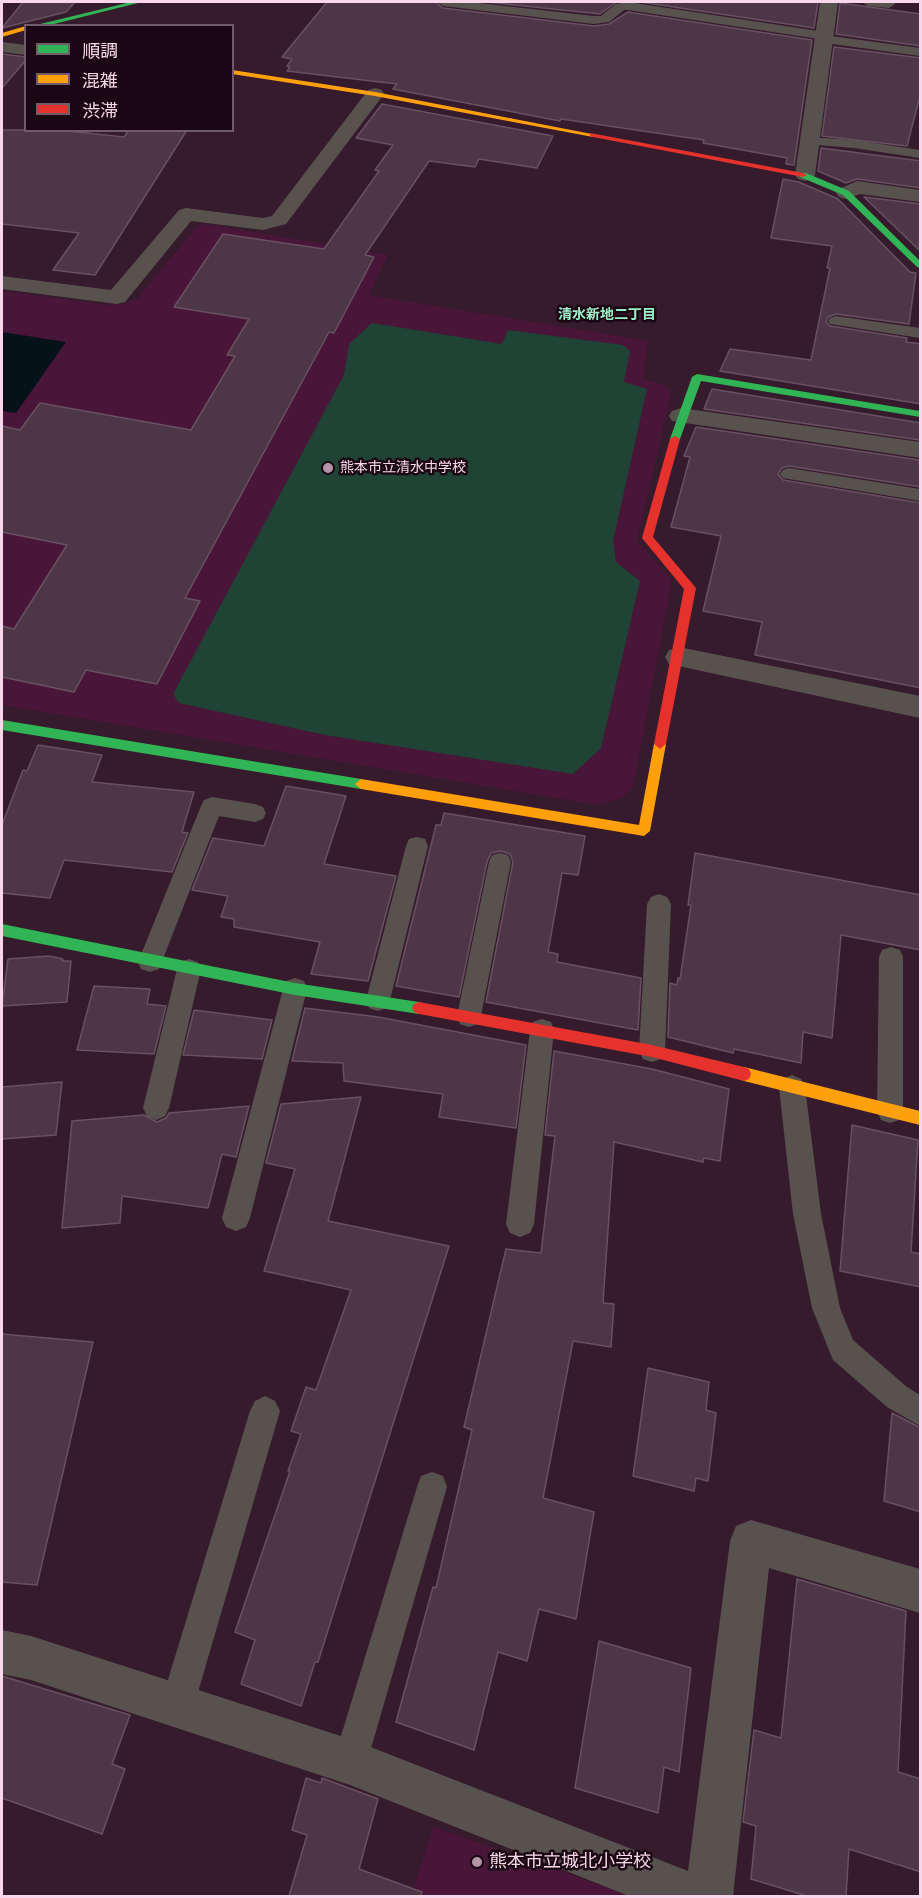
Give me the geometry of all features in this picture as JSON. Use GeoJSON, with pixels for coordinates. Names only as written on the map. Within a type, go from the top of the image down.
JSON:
{"type":"FeatureCollection","features":[{"type":"Feature","properties":{"kind":"street"},"geometry":{"type":"LineString","coordinates":[[44,24],[138,2]]}},
{"type":"Feature","properties":{"kind":"street"},"geometry":{"type":"LineString","coordinates":[[805,175],[829,2]]}},
{"type":"Feature","properties":{"kind":"street"},"geometry":{"type":"LineString","coordinates":[[2,35],[24,29]]}},
{"type":"Feature","properties":{"kind":"street"},"geometry":{"type":"LineString","coordinates":[[2,47],[24,50]]}},
{"type":"Feature","properties":{"kind":"street"},"geometry":{"type":"LineString","coordinates":[[234,72],[375,94],[805,175],[846,193],[921,265]]}},
{"type":"Feature","properties":{"kind":"street"},"geometry":{"type":"LineString","coordinates":[[2,284],[117,297],[186,214],[262,224],[279,220],[375,94]]}},
{"type":"Feature","properties":{"kind":"street"},"geometry":{"type":"LineString","coordinates":[[846,193],[857,187],[921,196]]}},
{"type":"Feature","properties":{"kind":"street"},"geometry":{"type":"LineString","coordinates":[[2,725],[644,831],[679,657],[690,588],[647,538],[681,416],[697,377],[921,414]]}},
{"type":"Feature","properties":{"kind":"street"},"geometry":{"type":"LineString","coordinates":[[681,416],[921,450]]}},
{"type":"Feature","properties":{"kind":"street"},"geometry":{"type":"LineString","coordinates":[[679,657],[921,707]]}},
{"type":"Feature","properties":{"kind":"street"},"geometry":{"type":"LineString","coordinates":[[2,930],[150,962],[295,989],[378,1000],[652,1051],[921,1118]]}},
{"type":"Feature","properties":{"kind":"street"},"geometry":{"type":"LineString","coordinates":[[709,1896],[751,1540],[921,1591]]}},
{"type":"Feature","properties":{"kind":"street"},"geometry":{"type":"LineString","coordinates":[[2,1652],[31,1658],[350,1762],[689,1896]]}},
{"type":"Feature","properties":{"kind":"lane"},"geometry":{"type":"LineString","coordinates":[[443,2],[594,20],[604,19],[620,7],[628,6],[921,52]]}},
{"type":"Feature","properties":{"kind":"lane"},"geometry":{"type":"LineString","coordinates":[[868,2],[889,4]]}},
{"type":"Feature","properties":{"kind":"lane"},"geometry":{"type":"LineString","coordinates":[[809,141],[854,144],[921,154]]}},
{"type":"Feature","properties":{"kind":"lane"},"geometry":{"type":"LineString","coordinates":[[836,321],[921,333]]}},
{"type":"Feature","properties":{"kind":"lane"},"geometry":{"type":"LineString","coordinates":[[789,474],[921,495]]}},
{"type":"Feature","properties":{"kind":"lane"},"geometry":{"type":"LineString","coordinates":[[150,962],[212,806],[255,813]]}},
{"type":"Feature","properties":{"kind":"lane"},"geometry":{"type":"LineString","coordinates":[[378,1000],[417,846]]}},
{"type":"Feature","properties":{"kind":"lane"},"geometry":{"type":"LineString","coordinates":[[468,1016],[500,862]]}},
{"type":"Feature","properties":{"kind":"lane"},"geometry":{"type":"LineString","coordinates":[[652,1051],[660,904]]}},
{"type":"Feature","properties":{"kind":"lane"},"geometry":{"type":"LineString","coordinates":[[890,1111],[891,957]]}},
{"type":"Feature","properties":{"kind":"lane"},"geometry":{"type":"LineString","coordinates":[[156,1108],[189,969]]}},
{"type":"Feature","properties":{"kind":"lane"},"geometry":{"type":"LineString","coordinates":[[236,1218],[295,989]]}},
{"type":"Feature","properties":{"kind":"lane"},"geometry":{"type":"LineString","coordinates":[[520,1224],[542,1030]]}},
{"type":"Feature","properties":{"kind":"lane"},"geometry":{"type":"LineString","coordinates":[[792,1087],[807,1214],[826,1308],[843,1350],[897,1398],[921,1411]]}},
{"type":"Feature","properties":{"kind":"lane"},"geometry":{"type":"LineString","coordinates":[[177,1706],[265,1411]]}},
{"type":"Feature","properties":{"kind":"lane"},"geometry":{"type":"LineString","coordinates":[[350,1762],[432,1487]]}},
{"type":"Feature","properties":{"kind":"shaded area","name":"熊本市立清水中学校"},"geometry":{"type":"Polygon","coordinates":[[[207,224],[388,255],[369,295],[648,341],[643,379],[666,386],[671,395],[637,541],[672,580],[633,788],[622,798],[598,805],[2,705],[2,291],[107,305],[124,304],[137,299],[198,226],[207,224]]]}},
{"type":"Feature","properties":{"kind":"shaded area"},"geometry":{"type":"Polygon","coordinates":[[[2,332],[66,342],[16,413],[2,411],[2,332]]]}},
{"type":"Feature","properties":{"kind":"shaded area","name":"熊本市立城北小学校"},"geometry":{"type":"Polygon","coordinates":[[[433,1827],[632,1896],[411,1896],[433,1827]]]}},
{"type":"Feature","properties":{"kind":"green space"},"geometry":{"type":"Polygon","coordinates":[[[372,323],[502,344],[508,330],[623,345],[630,351],[624,382],[647,389],[613,541],[616,562],[640,581],[601,748],[573,774],[325,735],[179,703],[173,694],[344,375],[349,344],[372,323]]]}},
{"type":"Feature","properties":{"kind":"building"},"geometry":{"type":"Polygon","coordinates":[[[23,2],[75,2],[66,12],[2,28],[23,2]]]}},
{"type":"Feature","properties":{"kind":"building"},"geometry":{"type":"Polygon","coordinates":[[[327,2],[435,2],[443,8],[594,26],[609,24],[628,12],[812,40],[794,165],[786,164],[787,158],[703,143],[704,140],[561,119],[560,121],[393,89],[397,84],[287,71],[290,67],[287,66],[292,59],[282,57],[327,2]]]}},
{"type":"Feature","properties":{"kind":"building"},"geometry":{"type":"Polygon","coordinates":[[[486,2],[617,2],[600,14],[486,2]]]}},
{"type":"Feature","properties":{"kind":"building"},"geometry":{"type":"Polygon","coordinates":[[[640,2],[818,2],[814,28],[640,2]]]}},
{"type":"Feature","properties":{"kind":"building"},"geometry":{"type":"Polygon","coordinates":[[[840,3],[921,14],[921,46],[836,34],[840,3]]]}},
{"type":"Feature","properties":{"kind":"building"},"geometry":{"type":"Polygon","coordinates":[[[834,47],[921,58],[921,92],[907,146],[822,136],[834,47]]]}},
{"type":"Feature","properties":{"kind":"building"},"geometry":{"type":"Polygon","coordinates":[[[2,54],[24,57],[24,62],[2,88],[2,54]]]}},
{"type":"Feature","properties":{"kind":"building"},"geometry":{"type":"Polygon","coordinates":[[[382,104],[553,136],[537,168],[479,159],[475,167],[429,161],[365,255],[374,257],[334,333],[329,332],[185,598],[200,601],[157,684],[86,670],[74,692],[2,677],[2,626],[14,629],[67,545],[2,532],[2,426],[20,430],[40,403],[191,430],[235,356],[227,355],[249,319],[174,307],[223,234],[324,249],[379,171],[375,170],[393,145],[356,138],[382,104]]]}},
{"type":"Feature","properties":{"kind":"building"},"geometry":{"type":"Polygon","coordinates":[[[2,130],[77,132],[124,137],[128,132],[186,132],[95,275],[53,270],[79,233],[2,224],[2,130]]]}},
{"type":"Feature","properties":{"kind":"building"},"geometry":{"type":"Polygon","coordinates":[[[821,148],[921,161],[921,188],[857,179],[846,183],[818,171],[821,148]]]}},
{"type":"Feature","properties":{"kind":"building"},"geometry":{"type":"Polygon","coordinates":[[[783,179],[799,182],[838,199],[910,272],[916,273],[909,324],[836,314],[828,317],[826,322],[830,326],[907,338],[906,342],[921,344],[921,404],[720,371],[730,349],[811,360],[830,268],[827,268],[832,246],[771,238],[783,179]]]}},
{"type":"Feature","properties":{"kind":"building"},"geometry":{"type":"Polygon","coordinates":[[[864,197],[921,204],[919,250],[864,197]]]}},
{"type":"Feature","properties":{"kind":"building"},"geometry":{"type":"Polygon","coordinates":[[[712,389],[921,423],[920,440],[704,409],[712,389]]]}},
{"type":"Feature","properties":{"kind":"building"},"geometry":{"type":"Polygon","coordinates":[[[696,427],[919,460],[921,487],[789,466],[782,468],[778,474],[783,480],[921,503],[921,688],[755,655],[762,622],[703,611],[721,536],[671,527],[690,457],[684,456],[696,427]]]}},
{"type":"Feature","properties":{"kind":"building"},"geometry":{"type":"Polygon","coordinates":[[[38,745],[102,755],[92,782],[194,792],[182,832],[188,833],[172,872],[64,860],[50,898],[2,893],[2,825],[23,770],[27,771],[38,745]]]}},
{"type":"Feature","properties":{"kind":"building"},"geometry":{"type":"Polygon","coordinates":[[[286,786],[346,796],[324,864],[396,876],[368,981],[311,974],[320,942],[234,927],[234,919],[221,917],[228,896],[192,890],[213,838],[264,846],[286,786]]]}},
{"type":"Feature","properties":{"kind":"building"},"geometry":{"type":"Polygon","coordinates":[[[444,813],[585,836],[578,875],[562,873],[548,952],[558,954],[557,962],[641,978],[638,1030],[486,1002],[513,862],[510,854],[501,851],[491,853],[487,862],[459,997],[396,986],[436,825],[441,825],[444,813]]]}},
{"type":"Feature","properties":{"kind":"building"},"geometry":{"type":"Polygon","coordinates":[[[695,853],[921,895],[921,950],[841,935],[832,1038],[803,1032],[801,1063],[734,1049],[733,1053],[668,1037],[670,983],[677,985],[678,978],[680,979],[691,905],[688,905],[695,853]]]}},
{"type":"Feature","properties":{"kind":"building"},"geometry":{"type":"Polygon","coordinates":[[[49,956],[63,959],[62,961],[71,961],[67,1002],[2,1006],[8,959],[49,956]]]}},
{"type":"Feature","properties":{"kind":"building"},"geometry":{"type":"Polygon","coordinates":[[[94,986],[150,989],[147,1004],[166,1006],[154,1054],[77,1050],[94,986]]]}},
{"type":"Feature","properties":{"kind":"building"},"geometry":{"type":"Polygon","coordinates":[[[305,1008],[378,1017],[526,1045],[516,1128],[439,1117],[443,1094],[344,1081],[343,1063],[292,1061],[305,1008]]]}},
{"type":"Feature","properties":{"kind":"building"},"geometry":{"type":"Polygon","coordinates":[[[194,1010],[272,1020],[262,1059],[183,1055],[194,1010]]]}},
{"type":"Feature","properties":{"kind":"building"},"geometry":{"type":"Polygon","coordinates":[[[554,1051],[652,1069],[729,1089],[720,1161],[704,1158],[703,1162],[614,1142],[603,1303],[614,1304],[611,1347],[573,1341],[543,1498],[594,1512],[576,1619],[539,1609],[527,1661],[498,1652],[474,1750],[396,1722],[433,1587],[436,1588],[472,1430],[464,1427],[506,1249],[541,1253],[555,1136],[545,1135],[554,1051]]]}},
{"type":"Feature","properties":{"kind":"building"},"geometry":{"type":"Polygon","coordinates":[[[62,1082],[56,1135],[2,1139],[2,1087],[62,1082]]]}},
{"type":"Feature","properties":{"kind":"building"},"geometry":{"type":"Polygon","coordinates":[[[361,1097],[328,1221],[449,1246],[318,1662],[315,1662],[301,1706],[241,1684],[255,1640],[235,1632],[301,1434],[291,1431],[306,1387],[316,1390],[351,1290],[264,1271],[295,1169],[266,1163],[281,1104],[361,1097]]]}},
{"type":"Feature","properties":{"kind":"building"},"geometry":{"type":"Polygon","coordinates":[[[249,1106],[236,1157],[222,1154],[208,1208],[122,1196],[120,1223],[62,1228],[72,1121],[144,1115],[157,1122],[166,1118],[169,1113],[249,1106]]]}},
{"type":"Feature","properties":{"kind":"building"},"geometry":{"type":"Polygon","coordinates":[[[852,1125],[918,1140],[911,1252],[921,1254],[921,1287],[840,1271],[852,1125]]]}},
{"type":"Feature","properties":{"kind":"building"},"geometry":{"type":"Polygon","coordinates":[[[2,1334],[93,1342],[37,1585],[2,1582],[2,1334]]]}},
{"type":"Feature","properties":{"kind":"building"},"geometry":{"type":"Polygon","coordinates":[[[648,1368],[709,1382],[706,1410],[716,1413],[708,1481],[696,1478],[694,1491],[633,1476],[648,1368]]]}},
{"type":"Feature","properties":{"kind":"building"},"geometry":{"type":"Polygon","coordinates":[[[892,1413],[921,1428],[921,1512],[884,1501],[892,1413]]]}},
{"type":"Feature","properties":{"kind":"building"},"geometry":{"type":"Polygon","coordinates":[[[797,1579],[906,1611],[898,1772],[921,1779],[921,1872],[849,1849],[846,1896],[807,1896],[751,1879],[756,1826],[743,1822],[754,1730],[781,1738],[797,1579]]]}},
{"type":"Feature","properties":{"kind":"building"},"geometry":{"type":"Polygon","coordinates":[[[599,1641],[691,1668],[679,1772],[664,1767],[658,1813],[575,1788],[599,1641]]]}},
{"type":"Feature","properties":{"kind":"building"},"geometry":{"type":"Polygon","coordinates":[[[2,1676],[130,1715],[112,1764],[125,1769],[102,1834],[2,1798],[2,1676]]]}},
{"type":"Feature","properties":{"kind":"building"},"geometry":{"type":"Polygon","coordinates":[[[306,1778],[321,1783],[322,1778],[378,1799],[359,1869],[422,1892],[421,1896],[289,1896],[307,1835],[292,1830],[306,1778]]]}},
{"type":"Feature","properties":{"kind":"traffic: fast"},"geometry":{"type":"LineString","coordinates":[[44,24],[138,2]]}},
{"type":"Feature","properties":{"kind":"traffic: fast"},"geometry":{"type":"LineString","coordinates":[[803,175],[846,193],[920,265]]}},
{"type":"Feature","properties":{"kind":"traffic: fast"},"geometry":{"type":"LineString","coordinates":[[675,439],[697,377],[920,414]]}},
{"type":"Feature","properties":{"kind":"traffic: fast"},"geometry":{"type":"LineString","coordinates":[[2,725],[361,784]]}},
{"type":"Feature","properties":{"kind":"traffic: fast"},"geometry":{"type":"LineString","coordinates":[[2,930],[295,989],[419,1008]]}},
{"type":"Feature","properties":{"kind":"traffic: slow"},"geometry":{"type":"LineString","coordinates":[[2,35],[24,29]]}},
{"type":"Feature","properties":{"kind":"traffic: slow"},"geometry":{"type":"LineString","coordinates":[[234,72],[375,94],[593,135]]}},
{"type":"Feature","properties":{"kind":"traffic: slow"},"geometry":{"type":"LineString","coordinates":[[361,784],[644,831],[660,744]]}},
{"type":"Feature","properties":{"kind":"traffic: slow"},"geometry":{"type":"LineString","coordinates":[[744,1074],[920,1118]]}},
{"type":"Feature","properties":{"kind":"traffic: jam"},"geometry":{"type":"LineString","coordinates":[[593,135],[803,175]]}},
{"type":"Feature","properties":{"kind":"traffic: jam"},"geometry":{"type":"LineString","coordinates":[[660,744],[690,588],[647,538],[675,439]]}},
{"type":"Feature","properties":{"kind":"traffic: jam"},"geometry":{"type":"LineString","coordinates":[[419,1008],[652,1051],[744,1074]]}},
{"type":"Feature","properties":{"kind":"place","name":"熊本市立清水中学校"},"geometry":{"type":"Point","coordinates":[328,468]}},
{"type":"Feature","properties":{"kind":"place","name":"熊本市立城北小学校"},"geometry":{"type":"Point","coordinates":[477,1862]}},
{"type":"Feature","properties":{"kind":"district","name":"清水新地二丁目"},"geometry":{"type":"Point","coordinates":[607,315]}}]}
